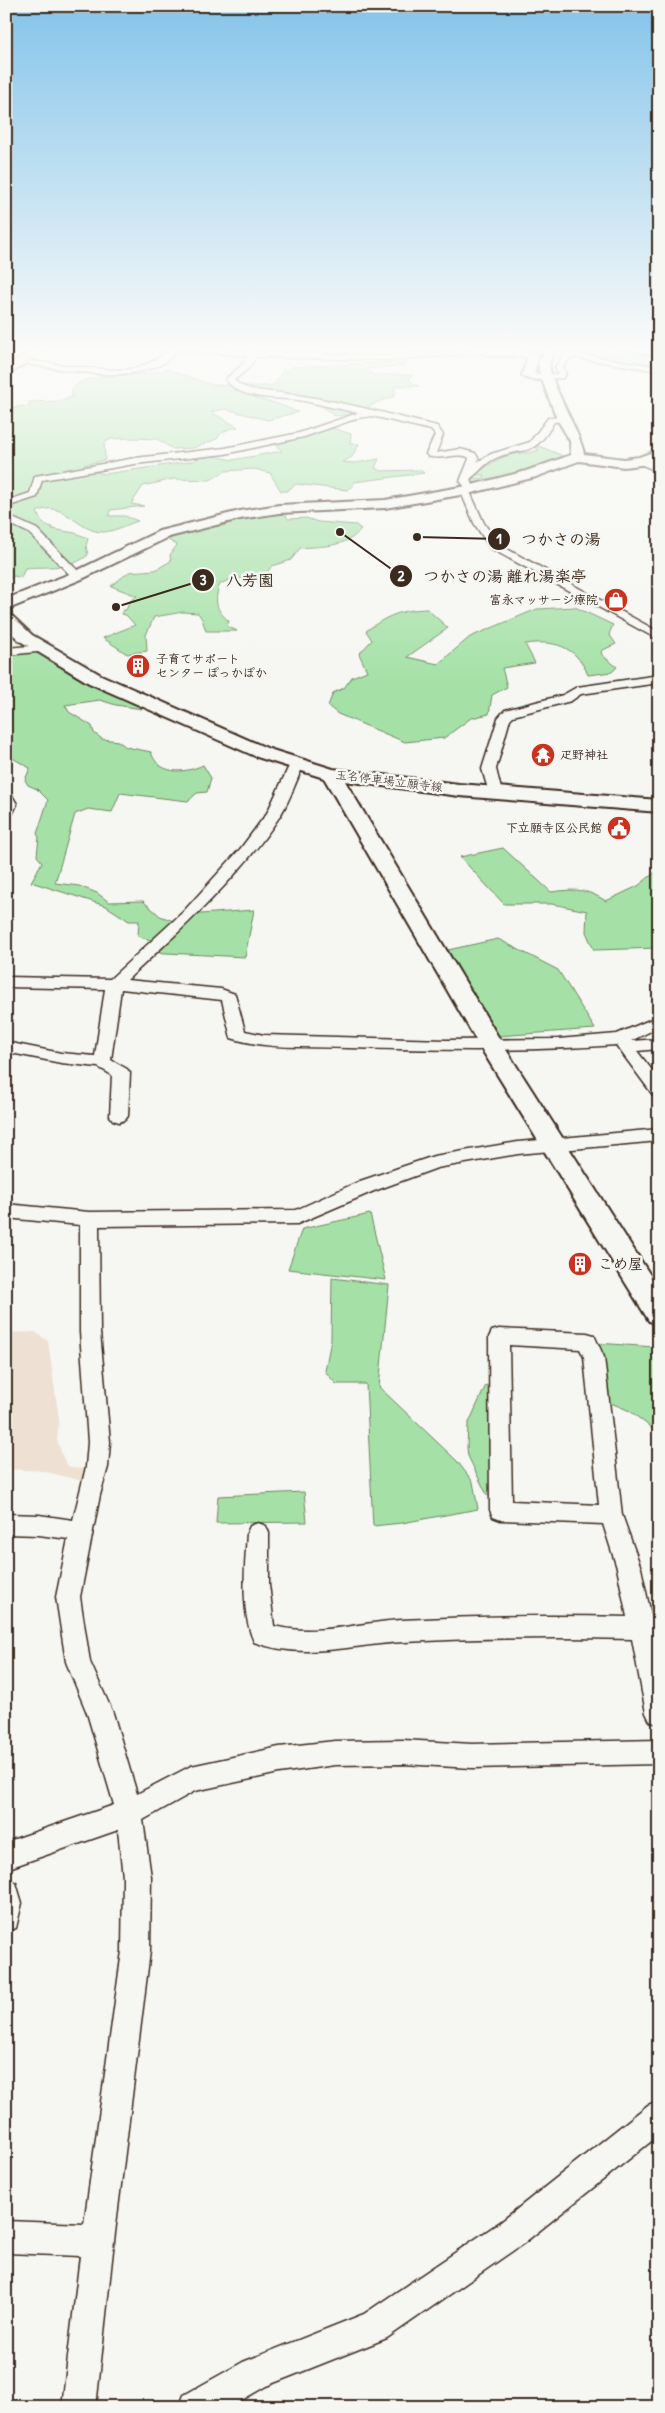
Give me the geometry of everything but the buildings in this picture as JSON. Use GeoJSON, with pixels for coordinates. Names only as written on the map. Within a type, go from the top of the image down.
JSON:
{"type":"FeatureCollection","features":[{"type":"Feature","properties":{"kind":"street"},"geometry":{"type":"LineString","coordinates":[[6,504],[34,496],[38,478],[164,458]]}},
{"type":"Feature","properties":{"kind":"street"},"geometry":{"type":"LineString","coordinates":[[473,458],[468,485],[479,522],[494,546],[659,636]]}},
{"type":"Feature","properties":{"kind":"street"},"geometry":{"type":"LineString","coordinates":[[468,485],[493,458]]}},
{"type":"Feature","properties":{"kind":"street"},"geometry":{"type":"LineString","coordinates":[[6,605],[77,576],[164,534],[240,515],[279,509],[385,504],[468,485],[532,474],[576,458]]}},
{"type":"Feature","properties":{"kind":"street"},"geometry":{"type":"LineString","coordinates":[[583,458],[624,463],[642,461],[650,458]]}},
{"type":"Feature","properties":{"kind":"street"},"geometry":{"type":"LineString","coordinates":[[642,461],[659,469]]}},
{"type":"Feature","properties":{"kind":"street"},"geometry":{"type":"LineString","coordinates":[[6,518],[33,531],[77,576]]}},
{"type":"Feature","properties":{"kind":"street","name":"玉名停車場立願寺線"},"geometry":{"type":"LineString","coordinates":[[6,620],[26,638],[95,680],[208,728],[242,745],[331,774],[495,793],[659,806]]}},
{"type":"Feature","properties":{"kind":"street"},"geometry":{"type":"LineString","coordinates":[[6,652],[43,649]]}},
{"type":"Feature","properties":{"kind":"street"},"geometry":{"type":"LineString","coordinates":[[495,793],[489,769],[504,718],[510,713],[567,698],[577,691],[659,679]]}},
{"type":"Feature","properties":{"kind":"street"},"geometry":{"type":"LineString","coordinates":[[102,1062],[114,984],[188,915],[246,851],[274,814],[297,764]]}},
{"type":"Feature","properties":{"kind":"street"},"geometry":{"type":"LineString","coordinates":[[331,774],[491,1045],[659,1313]]}},
{"type":"Feature","properties":{"kind":"street"},"geometry":{"type":"LineString","coordinates":[[6,797],[10,804],[6,814]]}},
{"type":"Feature","properties":{"kind":"street"},"geometry":{"type":"LineString","coordinates":[[6,982],[114,984],[221,994],[229,997],[237,1034],[249,1038],[491,1045],[623,1042],[659,1044]]}},
{"type":"Feature","properties":{"kind":"street"},"geometry":{"type":"LineString","coordinates":[[623,1042],[659,1022]]}},
{"type":"Feature","properties":{"kind":"street"},"geometry":{"type":"LineString","coordinates":[[623,1042],[659,1091]]}},
{"type":"Feature","properties":{"kind":"street"},"geometry":{"type":"LineString","coordinates":[[6,1047],[61,1058],[102,1062],[121,1073],[119,1116]]}},
{"type":"Feature","properties":{"kind":"street"},"geometry":{"type":"LineString","coordinates":[[6,1211],[89,1219],[151,1220],[297,1217],[367,1186],[434,1162],[518,1148],[659,1135]]}},
{"type":"Feature","properties":{"kind":"street"},"geometry":{"type":"LineString","coordinates":[[79,2407],[98,2241],[136,1951],[137,1877],[129,1813],[100,1713],[78,1662],[68,1597],[97,1467],[99,1442],[90,1332],[89,1219]]}},
{"type":"Feature","properties":{"kind":"street"},"geometry":{"type":"LineString","coordinates":[[611,1515],[501,1510],[499,1337],[588,1341],[594,1357],[611,1515],[629,1568],[659,1713]]}},
{"type":"Feature","properties":{"kind":"street"},"geometry":{"type":"LineString","coordinates":[[6,1524],[39,1525],[82,1531]]}},
{"type":"Feature","properties":{"kind":"street"},"geometry":{"type":"LineString","coordinates":[[258,1533],[256,1575],[261,1627],[263,1634],[279,1640],[307,1643],[400,1631],[641,1628]]}},
{"type":"Feature","properties":{"kind":"street"},"geometry":{"type":"LineString","coordinates":[[6,1856],[129,1813],[191,1778],[279,1760],[334,1753],[403,1752],[472,1756],[659,1752]]}},
{"type":"Feature","properties":{"kind":"street"},"geometry":{"type":"LineString","coordinates":[[6,1893],[8,1903],[6,1918]]}},
{"type":"Feature","properties":{"kind":"street"},"geometry":{"type":"LineString","coordinates":[[196,2407],[254,2374],[375,2326],[513,2232],[659,2116]]}},
{"type":"Feature","properties":{"kind":"street"},"geometry":{"type":"LineString","coordinates":[[6,2237],[98,2241]]}},
{"type":"Feature","properties":{"kind":"shaded area"},"geometry":{"type":"Polygon","coordinates":[[[35,1332],[48,1341],[59,1420],[57,1440],[63,1458],[68,1466],[75,1468],[83,1469],[92,1466],[86,1482],[43,1471],[6,1469],[6,1333],[35,1332]]]}},
{"type":"Feature","properties":{"kind":"green space"},"geometry":{"type":"Polygon","coordinates":[[[6,458],[105,458],[105,460],[83,465],[91,471],[105,474],[194,461],[195,458],[199,458],[222,458],[232,460],[245,458],[351,458],[342,462],[356,463],[379,459],[375,468],[381,471],[420,470],[424,473],[354,482],[353,486],[347,490],[296,484],[287,491],[281,491],[270,473],[254,469],[226,471],[210,480],[174,479],[143,486],[131,504],[144,506],[110,510],[109,516],[125,516],[138,521],[104,532],[86,527],[63,512],[55,509],[46,509],[37,512],[43,522],[52,527],[52,529],[75,533],[88,538],[86,546],[88,555],[81,560],[66,565],[25,568],[21,578],[14,576],[6,581],[6,458]]]}},
{"type":"Feature","properties":{"kind":"green space"},"geometry":{"type":"Polygon","coordinates":[[[503,458],[561,458],[546,467],[540,465],[532,469],[536,471],[479,484],[472,482],[473,478],[485,478],[484,475],[476,475],[503,458]]]}},
{"type":"Feature","properties":{"kind":"green space"},"geometry":{"type":"Polygon","coordinates":[[[284,513],[288,519],[306,518],[318,522],[356,525],[361,529],[349,540],[341,543],[300,548],[291,560],[272,566],[267,572],[257,576],[229,580],[220,584],[217,595],[218,609],[229,621],[227,626],[237,631],[206,631],[198,613],[183,612],[154,617],[146,635],[147,651],[127,654],[103,638],[135,625],[126,615],[121,614],[123,610],[126,610],[130,601],[137,596],[111,586],[129,572],[155,570],[171,561],[170,555],[177,545],[168,540],[182,532],[211,526],[223,526],[233,520],[284,513]]]}},
{"type":"Feature","properties":{"kind":"green space"},"geometry":{"type":"Polygon","coordinates":[[[575,607],[613,625],[609,634],[616,644],[601,651],[602,655],[617,667],[612,672],[588,675],[577,657],[562,647],[545,643],[525,644],[535,663],[502,668],[507,687],[492,695],[489,714],[471,718],[444,738],[405,742],[338,714],[328,706],[333,693],[344,688],[352,677],[367,671],[359,654],[372,640],[366,631],[395,614],[427,609],[448,628],[407,657],[438,664],[470,637],[537,609],[575,607]]]}},
{"type":"Feature","properties":{"kind":"green space"},"geometry":{"type":"Polygon","coordinates":[[[34,650],[76,677],[143,706],[142,709],[116,705],[100,700],[65,705],[69,712],[92,726],[94,733],[102,739],[118,741],[126,747],[151,752],[154,760],[166,769],[180,771],[203,765],[211,778],[207,792],[197,793],[188,801],[120,793],[112,812],[88,809],[75,814],[55,883],[79,886],[97,893],[109,902],[143,901],[160,916],[179,923],[188,915],[254,910],[245,957],[147,952],[157,942],[138,936],[139,921],[129,921],[106,906],[31,882],[42,862],[37,856],[39,837],[37,834],[48,800],[37,789],[28,785],[25,780],[30,768],[14,759],[6,749],[6,652],[34,650]]]}},
{"type":"Feature","properties":{"kind":"green space"},"geometry":{"type":"Polygon","coordinates":[[[503,848],[551,892],[580,890],[606,901],[638,886],[659,869],[659,948],[594,950],[586,932],[587,911],[552,904],[504,904],[460,857],[503,848]]]}},
{"type":"Feature","properties":{"kind":"green space"},"geometry":{"type":"Polygon","coordinates":[[[498,939],[558,970],[595,1029],[497,1036],[448,950],[498,939]]]}},
{"type":"Feature","properties":{"kind":"green space"},"geometry":{"type":"Polygon","coordinates":[[[370,1214],[386,1280],[288,1269],[302,1229],[370,1214]]]}},
{"type":"Feature","properties":{"kind":"green space"},"geometry":{"type":"Polygon","coordinates":[[[332,1278],[389,1285],[379,1387],[457,1461],[473,1482],[478,1509],[402,1523],[373,1526],[366,1384],[336,1384],[325,1371],[331,1340],[332,1278]]]}},
{"type":"Feature","properties":{"kind":"green space"},"geometry":{"type":"Polygon","coordinates":[[[596,1343],[655,1347],[659,1353],[659,1434],[630,1411],[606,1401],[596,1343]]]}},
{"type":"Feature","properties":{"kind":"green space"},"geometry":{"type":"Polygon","coordinates":[[[486,1385],[493,1387],[493,1496],[487,1495],[468,1456],[467,1448],[468,1425],[486,1385]]]}},
{"type":"Feature","properties":{"kind":"green space"},"geometry":{"type":"Polygon","coordinates":[[[304,1492],[307,1522],[216,1523],[218,1496],[304,1492]]]}},
{"type":"Feature","properties":{"kind":"place","name":"つかさの湯 離れ湯楽亭"},"geometry":{"type":"Point","coordinates":[340,532]}},
{"type":"Feature","properties":{"kind":"place","name":"つかさの湯"},"geometry":{"type":"Point","coordinates":[417,537]}},
{"type":"Feature","properties":{"kind":"place","name":"富永マッサージ療院"},"geometry":{"type":"Point","coordinates":[616,600]}},
{"type":"Feature","properties":{"kind":"place","name":"八芳園"},"geometry":{"type":"Point","coordinates":[116,607]}},
{"type":"Feature","properties":{"kind":"place","name":"子育てサポート センター ぽっかぽか"},"geometry":{"type":"Point","coordinates":[138,666]}},
{"type":"Feature","properties":{"kind":"place","name":"疋野神社"},"geometry":{"type":"Point","coordinates":[543,755]}},
{"type":"Feature","properties":{"kind":"place","name":"下立願寺区公民館"},"geometry":{"type":"Point","coordinates":[619,828]}},
{"type":"Feature","properties":{"kind":"place","name":"こめ屋"},"geometry":{"type":"Point","coordinates":[580,1264]}}]}
